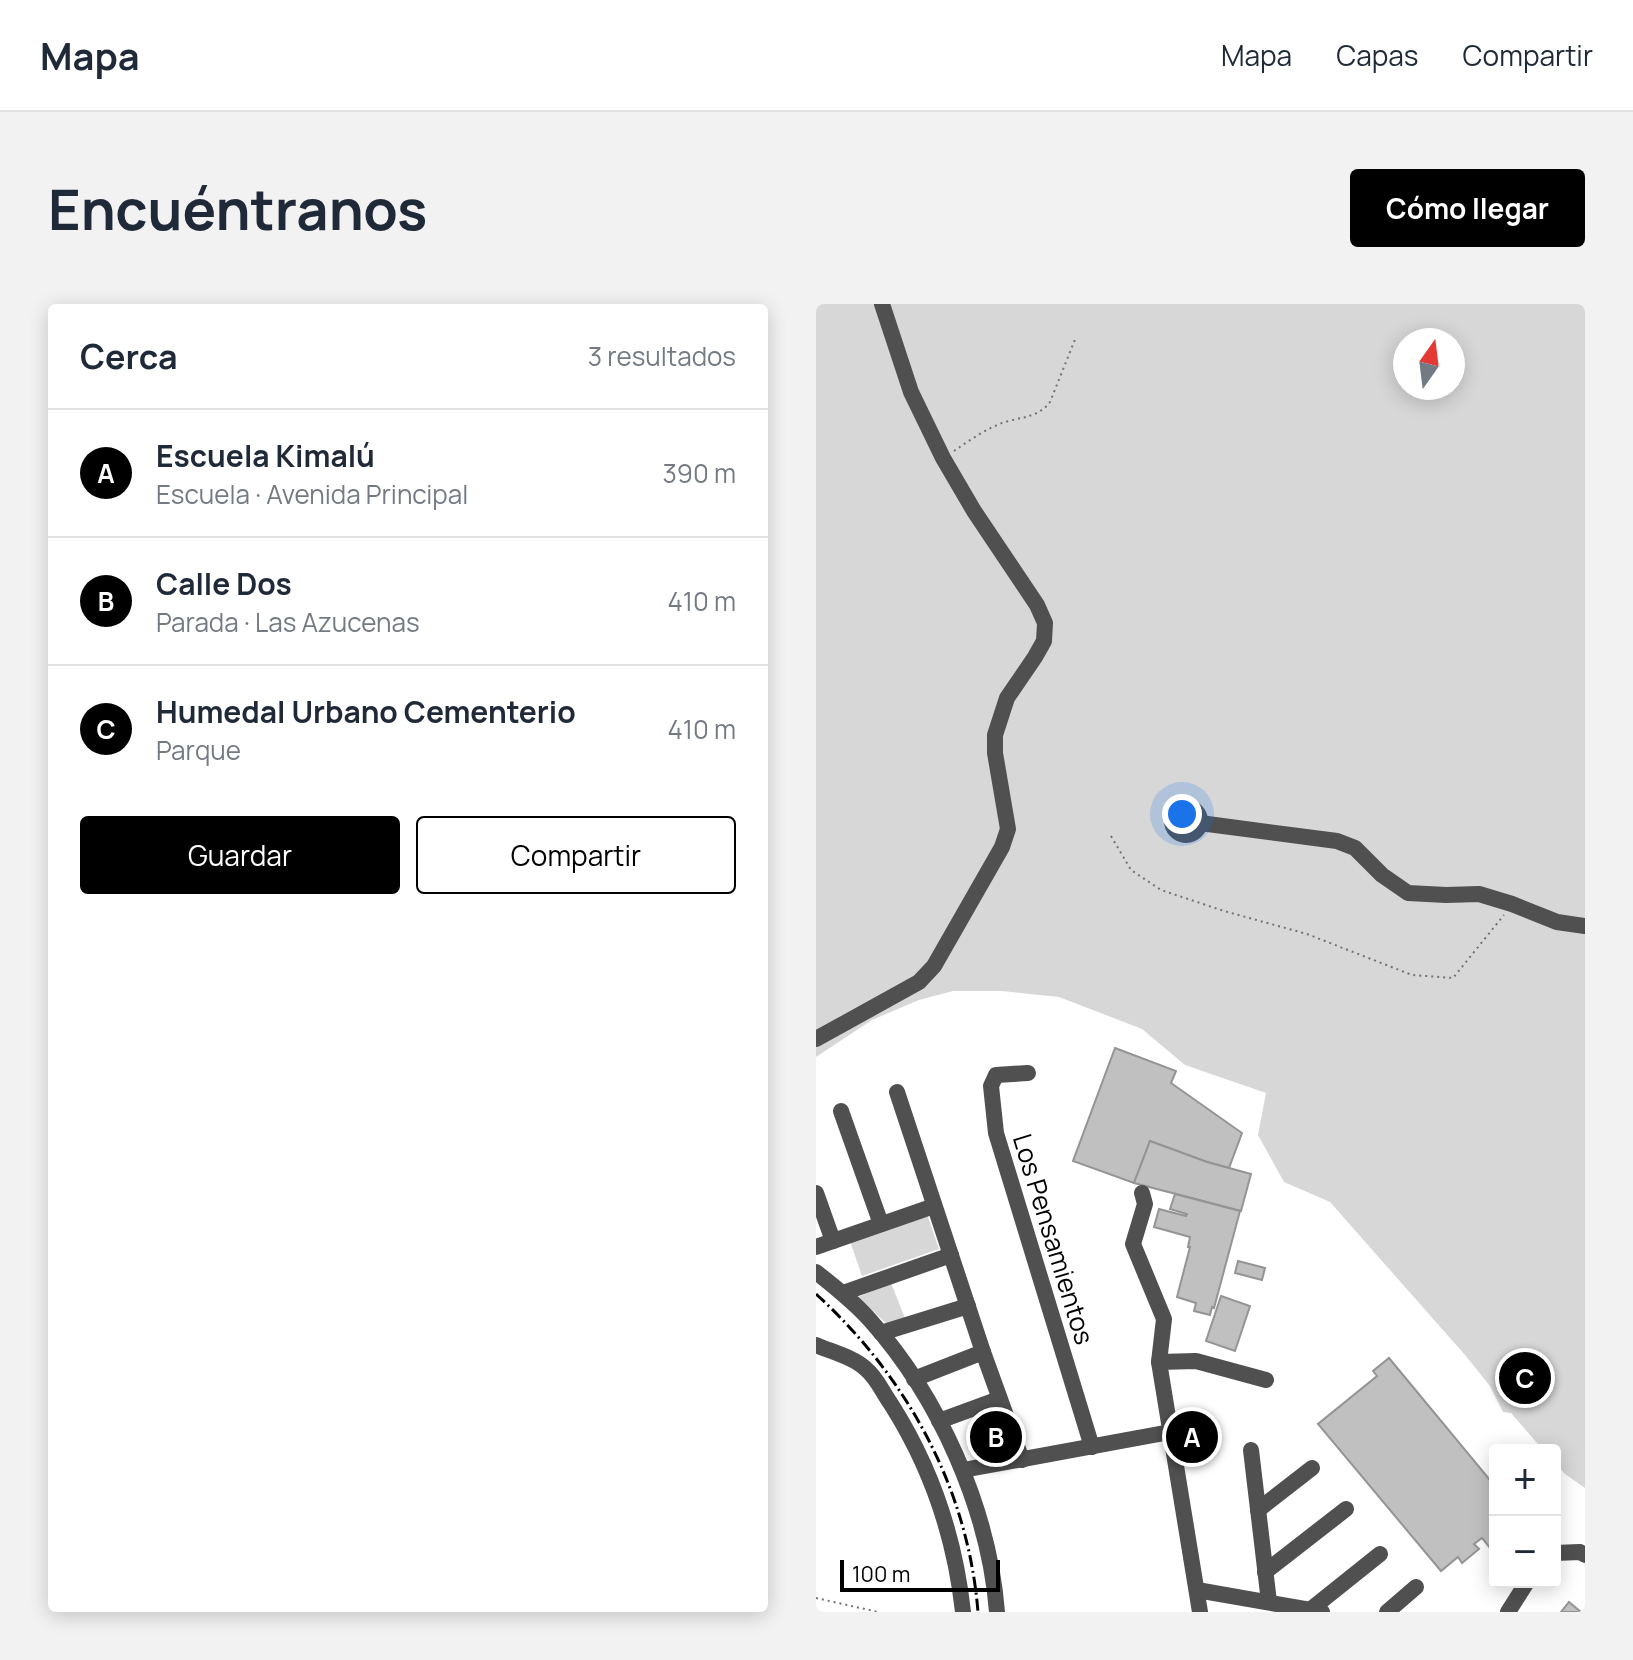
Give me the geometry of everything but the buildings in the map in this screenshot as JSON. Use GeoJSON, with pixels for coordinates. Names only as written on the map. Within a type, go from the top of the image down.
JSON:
{"type":"FeatureCollection","features":[{"type":"Feature","properties":{"kind":"street"},"geometry":{"type":"LineString","coordinates":[[816,1039],[919,982],[934,966],[1002,847],[1008,829],[995,753],[995,735],[1007,698],[1044,641],[1045,623],[1037,605],[974,511],[943,458],[911,392],[882,304]]}},
{"type":"Feature","properties":{"kind":"street"},"geometry":{"type":"LineString","coordinates":[[1200,823],[1337,841],[1355,848],[1382,875],[1408,893],[1479,894],[1557,922],[1585,926]]}},
{"type":"Feature","properties":{"kind":"street","name":"Los Pensamientos"},"geometry":{"type":"LineString","coordinates":[[1028,1073],[996,1075],[991,1086],[996,1133],[1092,1447]]}},
{"type":"Feature","properties":{"kind":"street"},"geometry":{"type":"LineString","coordinates":[[897,1092],[1022,1460]]}},
{"type":"Feature","properties":{"kind":"street"},"geometry":{"type":"LineString","coordinates":[[841,1111],[881,1224]]}},
{"type":"Feature","properties":{"kind":"street"},"geometry":{"type":"LineString","coordinates":[[816,1193],[833,1241]]}},
{"type":"Feature","properties":{"kind":"street"},"geometry":{"type":"LineString","coordinates":[[1142,1193],[1145,1204],[1133,1244],[1164,1319],[1159,1362],[1200,1612]]}},
{"type":"Feature","properties":{"kind":"street"},"geometry":{"type":"LineString","coordinates":[[816,1247],[934,1206]]}},
{"type":"Feature","properties":{"kind":"street"},"geometry":{"type":"LineString","coordinates":[[843,1293],[951,1255]]}},
{"type":"Feature","properties":{"kind":"street"},"geometry":{"type":"LineString","coordinates":[[816,1272],[843,1293],[881,1333],[939,1421],[963,1470],[984,1535],[997,1612]]}},
{"type":"Feature","properties":{"kind":"street"},"geometry":{"type":"LineString","coordinates":[[881,1333],[968,1306]]}},
{"type":"Feature","properties":{"kind":"street"},"geometry":{"type":"LineString","coordinates":[[816,1345],[866,1368],[911,1437],[927,1469],[953,1547],[963,1612]]}},
{"type":"Feature","properties":{"kind":"street"},"geometry":{"type":"LineString","coordinates":[[914,1379],[983,1352]]}},
{"type":"Feature","properties":{"kind":"street"},"geometry":{"type":"LineString","coordinates":[[1159,1362],[1196,1361],[1266,1380]]}},
{"type":"Feature","properties":{"kind":"street"},"geometry":{"type":"LineString","coordinates":[[939,1421],[999,1399]]}},
{"type":"Feature","properties":{"kind":"street"},"geometry":{"type":"LineString","coordinates":[[963,1470],[1170,1432]]}},
{"type":"Feature","properties":{"kind":"street"},"geometry":{"type":"LineString","coordinates":[[1251,1450],[1265,1572],[1274,1606]]}},
{"type":"Feature","properties":{"kind":"street"},"geometry":{"type":"LineString","coordinates":[[1258,1510],[1312,1468]]}},
{"type":"Feature","properties":{"kind":"street"},"geometry":{"type":"LineString","coordinates":[[1265,1572],[1346,1509]]}},
{"type":"Feature","properties":{"kind":"street"},"geometry":{"type":"LineString","coordinates":[[1561,1553],[1580,1552],[1585,1555]]}},
{"type":"Feature","properties":{"kind":"street"},"geometry":{"type":"LineString","coordinates":[[1197,1590],[1316,1611],[1380,1554]]}},
{"type":"Feature","properties":{"kind":"street"},"geometry":{"type":"LineString","coordinates":[[1387,1612],[1416,1587]]}},
{"type":"Feature","properties":{"kind":"street"},"geometry":{"type":"LineString","coordinates":[[1508,1612],[1523,1588]]}},
{"type":"Feature","properties":{"kind":"path"},"geometry":{"type":"LineString","coordinates":[[943,458],[994,427],[1044,411],[1076,337]]}},
{"type":"Feature","properties":{"kind":"path"},"geometry":{"type":"LineString","coordinates":[[1111,836],[1131,870],[1161,890],[1307,934],[1412,975],[1453,978],[1512,904]]}},
{"type":"Feature","properties":{"kind":"path"},"geometry":{"type":"LineString","coordinates":[[816,1598],[878,1612]]}},
{"type":"Feature","properties":{"kind":"shaded area"},"geometry":{"type":"Polygon","coordinates":[[[816,304],[1585,304],[1585,1488],[1561,1470],[1561,1444],[1538,1444],[1511,1413],[1503,1412],[1490,1386],[1465,1355],[1330,1202],[1284,1182],[1258,1135],[1266,1093],[1185,1065],[1142,1029],[1059,997],[1002,991],[953,991],[919,1000],[872,1020],[816,1057],[816,304]]]}},
{"type":"Feature","properties":{"kind":"shaded area"},"geometry":{"type":"Polygon","coordinates":[[[927,1214],[939,1249],[862,1276],[850,1241],[927,1214]]]}},
{"type":"Feature","properties":{"kind":"shaded area"},"geometry":{"type":"Polygon","coordinates":[[[891,1283],[905,1318],[888,1325],[858,1297],[891,1283]]]}},
{"type":"Feature","properties":{"kind":"railway"},"geometry":{"type":"LineString","coordinates":[[816,1294],[849,1326],[878,1361],[905,1398],[927,1438],[961,1522],[972,1566],[978,1612]]}},
{"type":"Feature","properties":{"kind":"place","name":"Humedal Urbano Cementerio"},"geometry":{"type":"Point","coordinates":[1525,1378]}},
{"type":"Feature","properties":{"kind":"place","name":"Calle Dos"},"geometry":{"type":"Point","coordinates":[996,1437]}},
{"type":"Feature","properties":{"kind":"place","name":"Escuela Kimalú"},"geometry":{"type":"Point","coordinates":[1192,1437]}}]}
